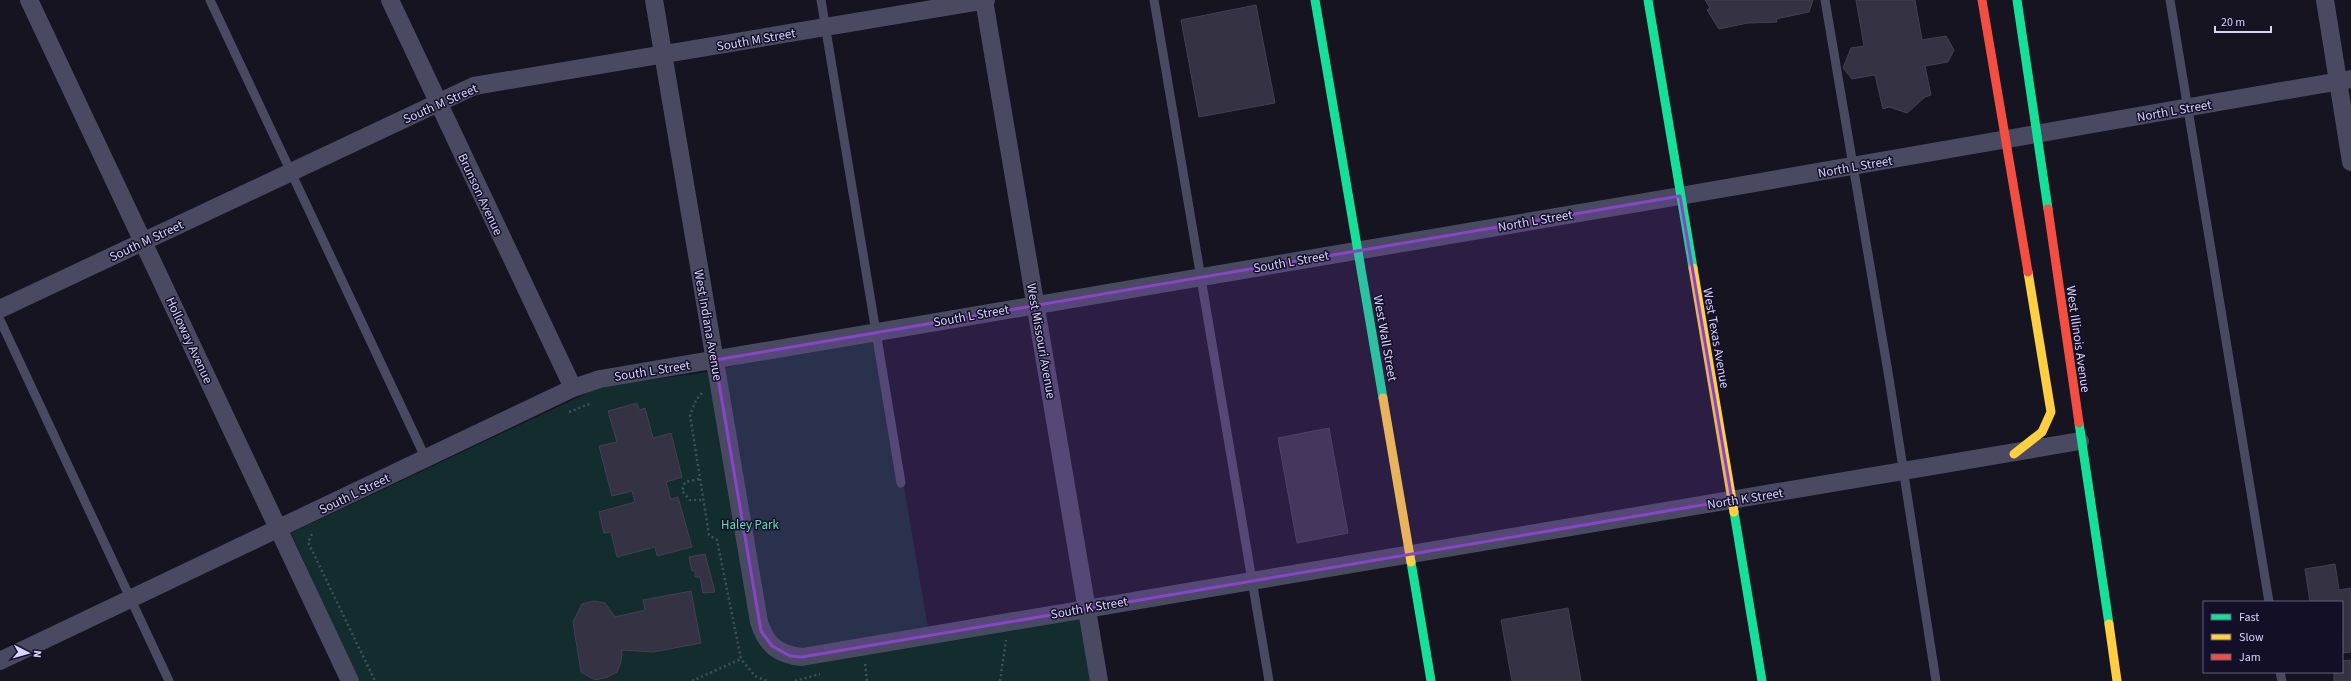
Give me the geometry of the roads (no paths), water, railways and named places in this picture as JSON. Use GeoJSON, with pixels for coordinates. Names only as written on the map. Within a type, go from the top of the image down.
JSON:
{"type":"FeatureCollection","features":[{"type":"Feature","properties":{"kind":"main road","name":"West Wall Street"},"geometry":{"type":"LineString","coordinates":[[1315,0],[1431,681]]}},
{"type":"Feature","properties":{"kind":"main road","name":"West Texas Avenue"},"geometry":{"type":"LineString","coordinates":[[1648,0],[1762,681]]}},
{"type":"Feature","properties":{"kind":"main road"},"geometry":{"type":"LineString","coordinates":[[1982,0],[2007,139],[2051,412],[2049,422],[2042,435],[2014,454]]}},
{"type":"Feature","properties":{"kind":"main road","name":"West Illinois Avenue"},"geometry":{"type":"LineString","coordinates":[[2017,0],[2080,441],[2117,681]]}},
{"type":"Feature","properties":{"kind":"street","name":"Holloway Avenue"},"geometry":{"type":"LineString","coordinates":[[29,0],[144,241],[350,681]]}},
{"type":"Feature","properties":{"kind":"street","name":"Brunson Avenue"},"geometry":{"type":"LineString","coordinates":[[390,0],[573,388]]}},
{"type":"Feature","properties":{"kind":"street","name":"West Indiana Avenue"},"geometry":{"type":"LineString","coordinates":[[654,0],[759,622],[761,631],[772,646]]}},
{"type":"Feature","properties":{"kind":"street","name":"South M Street"},"geometry":{"type":"LineString","coordinates":[[0,309],[474,86],[985,0]]}},
{"type":"Feature","properties":{"kind":"street","name":"West Missouri Avenue"},"geometry":{"type":"LineString","coordinates":[[985,0],[1099,681]]}},
{"type":"Feature","properties":{"kind":"street"},"geometry":{"type":"LineString","coordinates":[[2325,0],[2344,80],[2351,162]]}},
{"type":"Feature","properties":{"kind":"street","name":"North L Street"},"geometry":{"type":"LineString","coordinates":[[1358,250],[1680,196],[2344,80]]}},
{"type":"Feature","properties":{"kind":"street","name":"South L Street"},"geometry":{"type":"LineString","coordinates":[[0,661],[573,388],[600,379],[1358,250]]}},
{"type":"Feature","properties":{"kind":"street","name":"North K Street"},"geometry":{"type":"LineString","coordinates":[[1409,554],[2014,454],[2080,441]]}},
{"type":"Feature","properties":{"kind":"street","name":"South K Street"},"geometry":{"type":"LineString","coordinates":[[772,646],[790,656],[802,657],[1409,554]]}},
{"type":"Feature","properties":{"kind":"lane"},"geometry":{"type":"LineString","coordinates":[[210,0],[426,458]]}},
{"type":"Feature","properties":{"kind":"lane"},"geometry":{"type":"LineString","coordinates":[[821,0],[878,332],[901,483]]}},
{"type":"Feature","properties":{"kind":"lane"},"geometry":{"type":"LineString","coordinates":[[1154,0],[1268,681]]}},
{"type":"Feature","properties":{"kind":"lane"},"geometry":{"type":"LineString","coordinates":[[1825,0],[1904,471],[1936,681]]}},
{"type":"Feature","properties":{"kind":"lane"},"geometry":{"type":"LineString","coordinates":[[2170,0],[2269,601]]}},
{"type":"Feature","properties":{"kind":"lane"},"geometry":{"type":"LineString","coordinates":[[0,320],[169,681]]}},
{"type":"Feature","properties":{"kind":"park label","name":"Haley Park"},"geometry":{"type":"Point","coordinates":[750,524]}}]}
